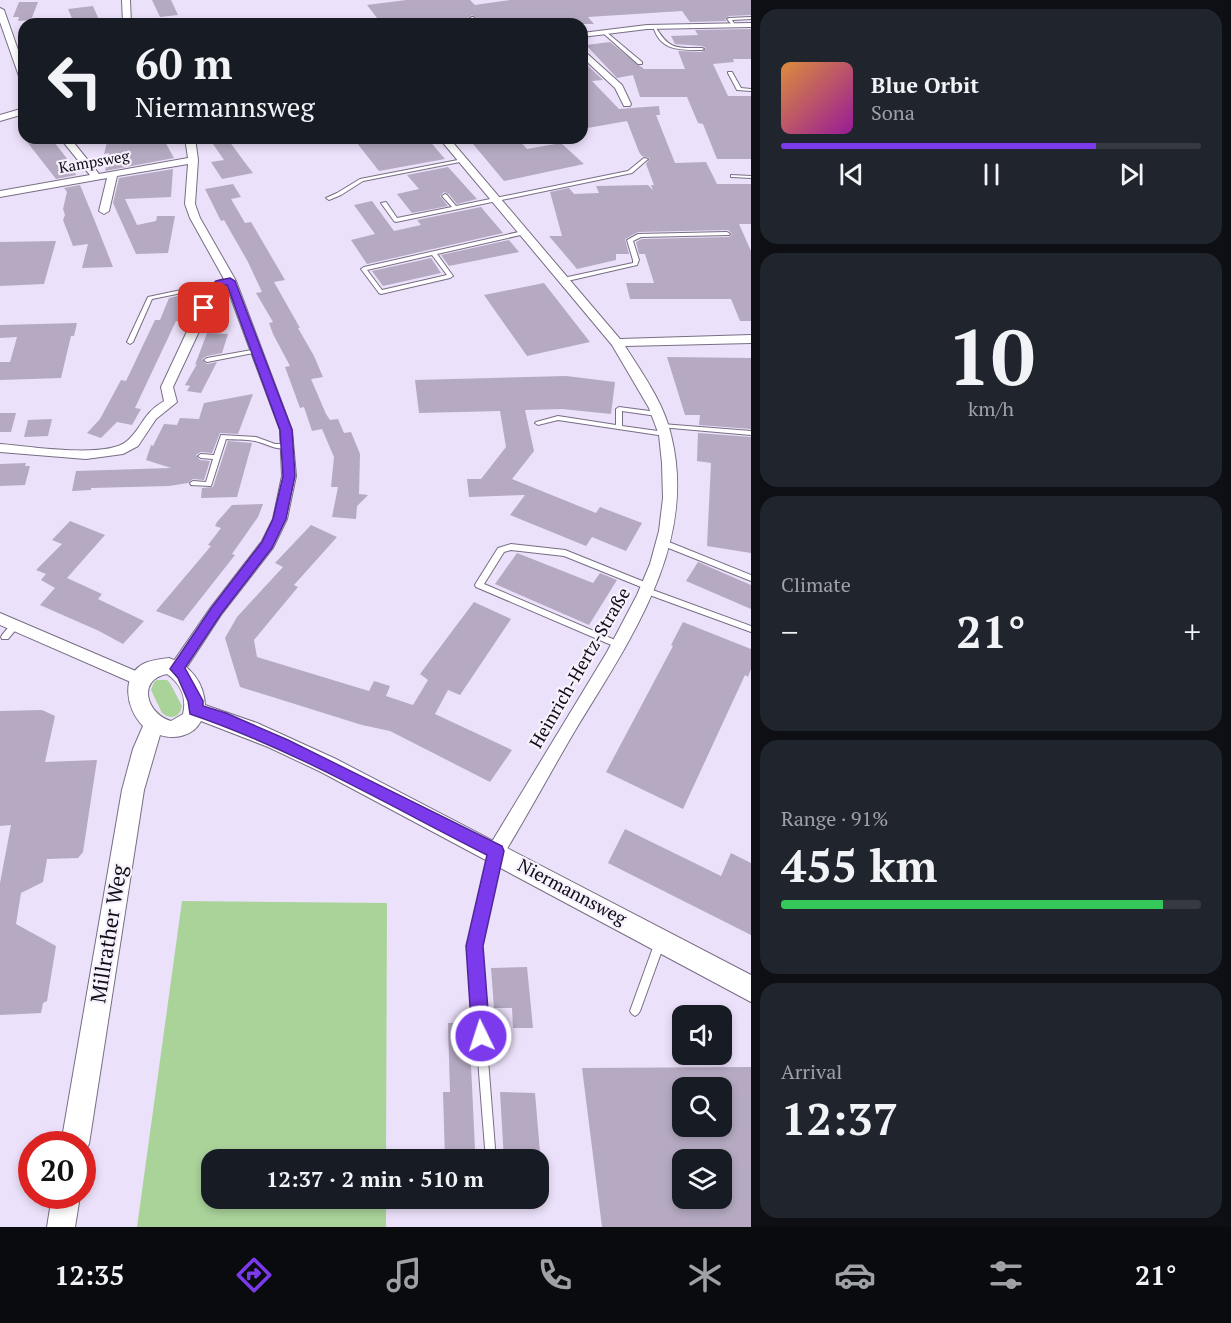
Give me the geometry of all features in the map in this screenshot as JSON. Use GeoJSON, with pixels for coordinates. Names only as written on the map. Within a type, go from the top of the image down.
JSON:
{"type":"FeatureCollection","features":[{"type":"Feature","properties":{"kind":"street"},"geometry":{"type":"LineString","coordinates":[[126,0],[127,18]]}},
{"type":"Feature","properties":{"kind":"street"},"geometry":{"type":"LineString","coordinates":[[1,16],[11,55],[18,68]]}},
{"type":"Feature","properties":{"kind":"street"},"geometry":{"type":"LineString","coordinates":[[588,34],[654,27],[751,25]]}},
{"type":"Feature","properties":{"kind":"street"},"geometry":{"type":"LineString","coordinates":[[588,58],[619,87],[627,104]]}},
{"type":"Feature","properties":{"kind":"street"},"geometry":{"type":"LineString","coordinates":[[0,118],[18,113]]}},
{"type":"Feature","properties":{"kind":"street"},"geometry":{"type":"LineString","coordinates":[[70,144],[96,176]]}},
{"type":"Feature","properties":{"kind":"street"},"geometry":{"type":"LineString","coordinates":[[177,669],[216,611],[268,544],[280,519],[289,476],[289,446],[286,430],[257,351],[190,204],[193,160],[191,144]]}},
{"type":"Feature","properties":{"kind":"street","name":"Heinrich-Hertz-Straße"},"geometry":{"type":"LineString","coordinates":[[449,144],[617,343],[640,379],[661,424],[671,482],[671,510],[664,543],[648,589],[619,645],[496,851]]}},
{"type":"Feature","properties":{"kind":"street","name":"Kampsweg"},"geometry":{"type":"LineString","coordinates":[[0,194],[193,160]]}},
{"type":"Feature","properties":{"kind":"street"},"geometry":{"type":"LineString","coordinates":[[104,212],[112,174]]}},
{"type":"Feature","properties":{"kind":"street"},"geometry":{"type":"LineString","coordinates":[[0,448],[92,455],[118,451],[129,446],[138,438],[152,415],[171,402],[166,387],[204,308],[225,282]]}},
{"type":"Feature","properties":{"kind":"street"},"geometry":{"type":"LineString","coordinates":[[617,343],[653,340],[751,339]]}},
{"type":"Feature","properties":{"kind":"street"},"geometry":{"type":"LineString","coordinates":[[0,619],[10,631],[139,679]]}},
{"type":"Feature","properties":{"kind":"street"},"geometry":{"type":"LineString","coordinates":[[169,666],[177,669],[183,675],[195,701],[195,710],[191,720],[176,729],[165,729],[154,725],[148,719],[136,692],[139,679],[153,668],[169,666]]}},
{"type":"Feature","properties":{"kind":"street","name":"Niermannsweg"},"geometry":{"type":"LineString","coordinates":[[195,710],[221,717],[283,745],[496,851],[751,989]]}},
{"type":"Feature","properties":{"kind":"street","name":"Millrather Weg"},"geometry":{"type":"LineString","coordinates":[[77,1131],[133,790],[144,749],[154,725]]}},
{"type":"Feature","properties":{"kind":"street"},"geometry":{"type":"LineString","coordinates":[[61,1227],[64,1209]]}},
{"type":"Feature","properties":{"kind":"lane"},"geometry":{"type":"LineString","coordinates":[[733,25],[729,19],[751,18]]}},
{"type":"Feature","properties":{"kind":"lane"},"geometry":{"type":"LineString","coordinates":[[654,27],[666,45],[678,49],[702,49]]}},
{"type":"Feature","properties":{"kind":"lane"},"geometry":{"type":"LineString","coordinates":[[604,32],[640,63]]}},
{"type":"Feature","properties":{"kind":"lane"},"geometry":{"type":"LineString","coordinates":[[730,73],[739,89],[751,90]]}},
{"type":"Feature","properties":{"kind":"lane"},"geometry":{"type":"LineString","coordinates":[[384,203],[396,220],[630,172],[646,159]]}},
{"type":"Feature","properties":{"kind":"lane"},"geometry":{"type":"LineString","coordinates":[[329,198],[342,194],[357,182],[463,160]]}},
{"type":"Feature","properties":{"kind":"lane"},"geometry":{"type":"LineString","coordinates":[[733,176],[751,177]]}},
{"type":"Feature","properties":{"kind":"lane"},"geometry":{"type":"LineString","coordinates":[[445,196],[455,208]]}},
{"type":"Feature","properties":{"kind":"lane"},"geometry":{"type":"LineString","coordinates":[[433,253],[450,276],[381,292],[364,269],[422,255],[523,233]]}},
{"type":"Feature","properties":{"kind":"lane"},"geometry":{"type":"LineString","coordinates":[[563,280],[635,264],[630,240],[640,235],[727,234]]}},
{"type":"Feature","properties":{"kind":"lane"},"geometry":{"type":"LineString","coordinates":[[130,342],[150,298],[225,282]]}},
{"type":"Feature","properties":{"kind":"lane"},"geometry":{"type":"LineString","coordinates":[[207,360],[257,351]]}},
{"type":"Feature","properties":{"kind":"lane"},"geometry":{"type":"LineString","coordinates":[[619,427],[619,409],[661,424]]}},
{"type":"Feature","properties":{"kind":"lane"},"geometry":{"type":"LineString","coordinates":[[538,423],[558,418],[619,427],[661,424],[751,433]]}},
{"type":"Feature","properties":{"kind":"lane"},"geometry":{"type":"LineString","coordinates":[[194,483],[209,484],[223,437],[256,439],[274,446],[289,446]]}},
{"type":"Feature","properties":{"kind":"lane"},"geometry":{"type":"LineString","coordinates":[[201,456],[217,457]]}},
{"type":"Feature","properties":{"kind":"lane"},"geometry":{"type":"LineString","coordinates":[[664,543],[751,578]]}},
{"type":"Feature","properties":{"kind":"lane"},"geometry":{"type":"LineString","coordinates":[[619,645],[479,585],[501,550],[511,547],[565,553],[648,589],[751,629]]}},
{"type":"Feature","properties":{"kind":"lane"},"geometry":{"type":"LineString","coordinates":[[490,1148],[474,946],[496,851]]}},
{"type":"Feature","properties":{"kind":"lane"},"geometry":{"type":"LineString","coordinates":[[635,1011],[661,940]]}},
{"type":"Feature","properties":{"kind":"green space"},"geometry":{"type":"Polygon","coordinates":[[[157,680],[167,680],[170,683],[182,706],[174,717],[168,717],[162,713],[151,690],[157,680]]]}},
{"type":"Feature","properties":{"kind":"green space"},"geometry":{"type":"Polygon","coordinates":[[[182,901],[387,903],[386,1149],[201,1149],[201,1209],[386,1209],[386,1227],[137,1227],[182,901]]]}},
{"type":"Feature","properties":{"kind":"building"},"geometry":{"type":"Polygon","coordinates":[[[152,0],[171,0],[178,15],[160,17],[152,0]]]}},
{"type":"Feature","properties":{"kind":"building"},"geometry":{"type":"Polygon","coordinates":[[[406,0],[470,0],[475,5],[510,0],[751,0],[751,15],[729,16],[725,19],[726,21],[690,22],[682,11],[588,17],[594,24],[588,24],[588,18],[475,18],[472,15],[468,18],[377,18],[367,5],[406,0]]]}},
{"type":"Feature","properties":{"kind":"building"},"geometry":{"type":"Polygon","coordinates":[[[19,2],[38,2],[32,18],[13,17],[19,2]]]}},
{"type":"Feature","properties":{"kind":"building"},"geometry":{"type":"Polygon","coordinates":[[[93,6],[98,18],[72,18],[68,9],[93,6]]]}},
{"type":"Feature","properties":{"kind":"building"},"geometry":{"type":"Polygon","coordinates":[[[751,29],[751,59],[733,59],[734,62],[713,64],[728,96],[751,96],[751,159],[717,159],[703,124],[698,123],[687,97],[640,97],[633,75],[617,78],[588,47],[588,45],[610,42],[644,69],[685,69],[678,51],[702,52],[706,48],[675,44],[671,36],[698,35],[695,30],[751,29]]]}},
{"type":"Feature","properties":{"kind":"building"},"geometry":{"type":"Polygon","coordinates":[[[588,66],[603,80],[592,81],[619,109],[659,106],[660,115],[656,115],[675,163],[706,162],[717,184],[751,184],[751,224],[739,224],[751,251],[751,321],[740,321],[731,299],[630,299],[626,283],[654,283],[645,254],[639,254],[636,242],[642,239],[729,237],[732,234],[728,230],[638,232],[625,239],[629,254],[616,254],[616,260],[577,269],[549,236],[562,236],[550,192],[569,188],[574,194],[599,193],[596,186],[648,185],[653,190],[651,185],[654,185],[646,164],[650,158],[642,156],[639,152],[627,121],[588,128],[588,66]]]}},
{"type":"Feature","properties":{"kind":"building"},"geometry":{"type":"Polygon","coordinates":[[[29,144],[56,144],[72,165],[76,175],[56,179],[29,144]]]}},
{"type":"Feature","properties":{"kind":"building"},"geometry":{"type":"Polygon","coordinates":[[[106,144],[166,144],[174,158],[105,171],[109,153],[104,154],[106,144]]]}},
{"type":"Feature","properties":{"kind":"building"},"geometry":{"type":"Polygon","coordinates":[[[213,144],[231,144],[253,173],[222,179],[211,162],[224,160],[213,144]]]}},
{"type":"Feature","properties":{"kind":"building"},"geometry":{"type":"Polygon","coordinates":[[[358,144],[432,144],[445,159],[379,171],[358,144]]]}},
{"type":"Feature","properties":{"kind":"building"},"geometry":{"type":"Polygon","coordinates":[[[473,144],[522,144],[527,149],[562,144],[584,164],[504,181],[473,144]]]}},
{"type":"Feature","properties":{"kind":"building"},"geometry":{"type":"Polygon","coordinates":[[[448,167],[477,199],[457,204],[449,194],[444,192],[440,196],[448,206],[412,213],[397,194],[419,189],[407,175],[448,167]]]}},
{"type":"Feature","properties":{"kind":"building"},"geometry":{"type":"Polygon","coordinates":[[[173,169],[171,197],[125,199],[137,225],[156,221],[157,216],[175,216],[168,253],[136,254],[113,203],[119,178],[173,169]]]}},
{"type":"Feature","properties":{"kind":"building"},"geometry":{"type":"Polygon","coordinates":[[[233,184],[241,197],[231,199],[245,223],[251,222],[285,280],[274,282],[300,328],[298,328],[323,377],[311,379],[326,414],[330,420],[338,419],[344,433],[351,432],[360,454],[359,494],[368,495],[357,506],[356,519],[332,517],[338,487],[331,487],[334,457],[322,429],[312,431],[304,407],[300,408],[285,367],[290,366],[273,334],[269,323],[273,322],[256,293],[262,292],[248,262],[224,220],[221,221],[205,189],[233,184]]]}},
{"type":"Feature","properties":{"kind":"building"},"geometry":{"type":"Polygon","coordinates":[[[80,185],[113,267],[82,268],[88,244],[73,246],[63,220],[67,192],[64,188],[80,185]]]}},
{"type":"Feature","properties":{"kind":"building"},"geometry":{"type":"Polygon","coordinates":[[[372,201],[394,231],[421,225],[417,220],[481,207],[503,233],[367,264],[351,240],[375,234],[354,205],[372,201]]]}},
{"type":"Feature","properties":{"kind":"building"},"geometry":{"type":"Polygon","coordinates":[[[509,240],[519,252],[449,266],[441,255],[509,240]]]}},
{"type":"Feature","properties":{"kind":"building"},"geometry":{"type":"Polygon","coordinates":[[[56,241],[44,284],[0,286],[0,242],[56,241]]]}},
{"type":"Feature","properties":{"kind":"building"},"geometry":{"type":"Polygon","coordinates":[[[431,258],[441,273],[383,286],[372,271],[431,258]]]}},
{"type":"Feature","properties":{"kind":"building"},"geometry":{"type":"Polygon","coordinates":[[[544,283],[590,342],[527,356],[484,295],[544,283]]]}},
{"type":"Feature","properties":{"kind":"building"},"geometry":{"type":"Polygon","coordinates":[[[191,297],[181,322],[176,321],[135,408],[141,409],[132,425],[117,422],[101,438],[87,433],[100,419],[121,380],[126,381],[155,320],[160,320],[169,298],[191,297]]]}},
{"type":"Feature","properties":{"kind":"building"},"geometry":{"type":"Polygon","coordinates":[[[77,323],[74,336],[71,336],[61,378],[0,380],[0,362],[10,362],[17,337],[0,338],[0,325],[77,323]]]}},
{"type":"Feature","properties":{"kind":"building"},"geometry":{"type":"Polygon","coordinates":[[[207,333],[228,334],[222,353],[202,359],[207,364],[217,362],[201,393],[187,391],[190,386],[185,385],[197,364],[195,365],[207,333]]]}},
{"type":"Feature","properties":{"kind":"building"},"geometry":{"type":"Polygon","coordinates":[[[667,357],[751,358],[751,429],[699,425],[700,415],[685,415],[667,357]]]}},
{"type":"Feature","properties":{"kind":"building"},"geometry":{"type":"Polygon","coordinates":[[[566,376],[615,382],[611,414],[562,409],[525,410],[534,451],[512,479],[596,513],[600,507],[642,523],[626,551],[592,537],[586,546],[510,515],[525,495],[469,497],[467,479],[481,479],[506,447],[500,411],[419,413],[415,380],[566,376]]]}},
{"type":"Feature","properties":{"kind":"building"},"geometry":{"type":"Polygon","coordinates":[[[253,394],[238,434],[220,433],[212,453],[201,452],[196,455],[200,460],[210,461],[204,480],[193,479],[188,483],[169,486],[91,488],[91,490],[72,491],[76,471],[171,468],[146,460],[151,445],[153,446],[164,424],[177,425],[180,418],[199,419],[204,403],[253,394]]]}},
{"type":"Feature","properties":{"kind":"building"},"geometry":{"type":"Polygon","coordinates":[[[0,413],[16,413],[11,432],[0,432],[0,413]]]}},
{"type":"Feature","properties":{"kind":"building"},"geometry":{"type":"Polygon","coordinates":[[[52,419],[48,436],[24,437],[28,420],[52,419]]]}},
{"type":"Feature","properties":{"kind":"building"},"geometry":{"type":"Polygon","coordinates":[[[698,433],[751,437],[751,553],[707,546],[711,463],[697,461],[698,433]]]}},
{"type":"Feature","properties":{"kind":"building"},"geometry":{"type":"Polygon","coordinates":[[[228,441],[252,443],[237,497],[201,498],[202,488],[213,487],[228,441]]]}},
{"type":"Feature","properties":{"kind":"building"},"geometry":{"type":"Polygon","coordinates":[[[26,463],[25,466],[30,466],[25,485],[0,486],[0,464],[26,463]]]}},
{"type":"Feature","properties":{"kind":"building"},"geometry":{"type":"Polygon","coordinates":[[[263,504],[258,517],[232,554],[235,555],[183,621],[156,611],[211,546],[208,545],[221,528],[215,526],[217,522],[232,505],[263,504]]]}},
{"type":"Feature","properties":{"kind":"building"},"geometry":{"type":"Polygon","coordinates":[[[70,521],[105,535],[67,578],[102,594],[98,599],[144,621],[123,644],[40,605],[55,588],[41,580],[46,574],[36,570],[62,544],[52,540],[70,521]]]}},
{"type":"Feature","properties":{"kind":"building"},"geometry":{"type":"Polygon","coordinates":[[[311,525],[337,537],[294,585],[298,587],[254,640],[257,657],[369,691],[374,681],[390,686],[386,696],[413,705],[428,680],[420,674],[474,602],[511,619],[460,695],[448,690],[435,714],[512,750],[490,782],[390,731],[362,725],[240,687],[225,638],[237,617],[283,567],[275,563],[311,525]]]}},
{"type":"Feature","properties":{"kind":"building"},"geometry":{"type":"Polygon","coordinates":[[[517,553],[593,583],[600,573],[617,580],[589,625],[495,584],[517,553]]]}},
{"type":"Feature","properties":{"kind":"building"},"geometry":{"type":"Polygon","coordinates":[[[698,562],[751,585],[751,609],[686,581],[698,562]]]}},
{"type":"Feature","properties":{"kind":"building"},"geometry":{"type":"Polygon","coordinates":[[[683,622],[751,649],[751,669],[748,677],[745,675],[683,809],[606,772],[673,646],[671,645],[683,622]]]}},
{"type":"Feature","properties":{"kind":"building"},"geometry":{"type":"Polygon","coordinates":[[[42,710],[55,716],[45,762],[97,760],[83,852],[78,858],[47,859],[43,882],[21,893],[16,924],[56,946],[47,1001],[43,1003],[41,1013],[0,1015],[0,883],[11,825],[0,826],[0,711],[42,710]]]}},
{"type":"Feature","properties":{"kind":"building"},"geometry":{"type":"Polygon","coordinates":[[[625,829],[721,876],[731,853],[751,863],[751,935],[608,863],[625,829]]]}},
{"type":"Feature","properties":{"kind":"building"},"geometry":{"type":"Polygon","coordinates":[[[527,967],[533,1028],[513,1028],[512,1008],[494,1008],[491,968],[527,967]]]}},
{"type":"Feature","properties":{"kind":"building"},"geometry":{"type":"Polygon","coordinates":[[[448,1023],[469,1023],[475,1149],[445,1149],[443,1092],[450,1092],[448,1023]]]}},
{"type":"Feature","properties":{"kind":"building"},"geometry":{"type":"Polygon","coordinates":[[[751,1067],[751,1227],[602,1227],[582,1068],[751,1067]]]}},
{"type":"Feature","properties":{"kind":"building"},"geometry":{"type":"Polygon","coordinates":[[[500,1092],[535,1093],[540,1149],[503,1149],[500,1092]]]}},
{"type":"Feature","properties":{"kind":"route"},"geometry":{"type":"LineString","coordinates":[[204,308],[219,284],[230,281],[286,430],[289,446],[289,476],[280,519],[268,544],[216,611],[177,669],[183,675],[195,701],[195,710],[221,717],[283,745],[496,851],[474,946],[481,1036]]}}]}
